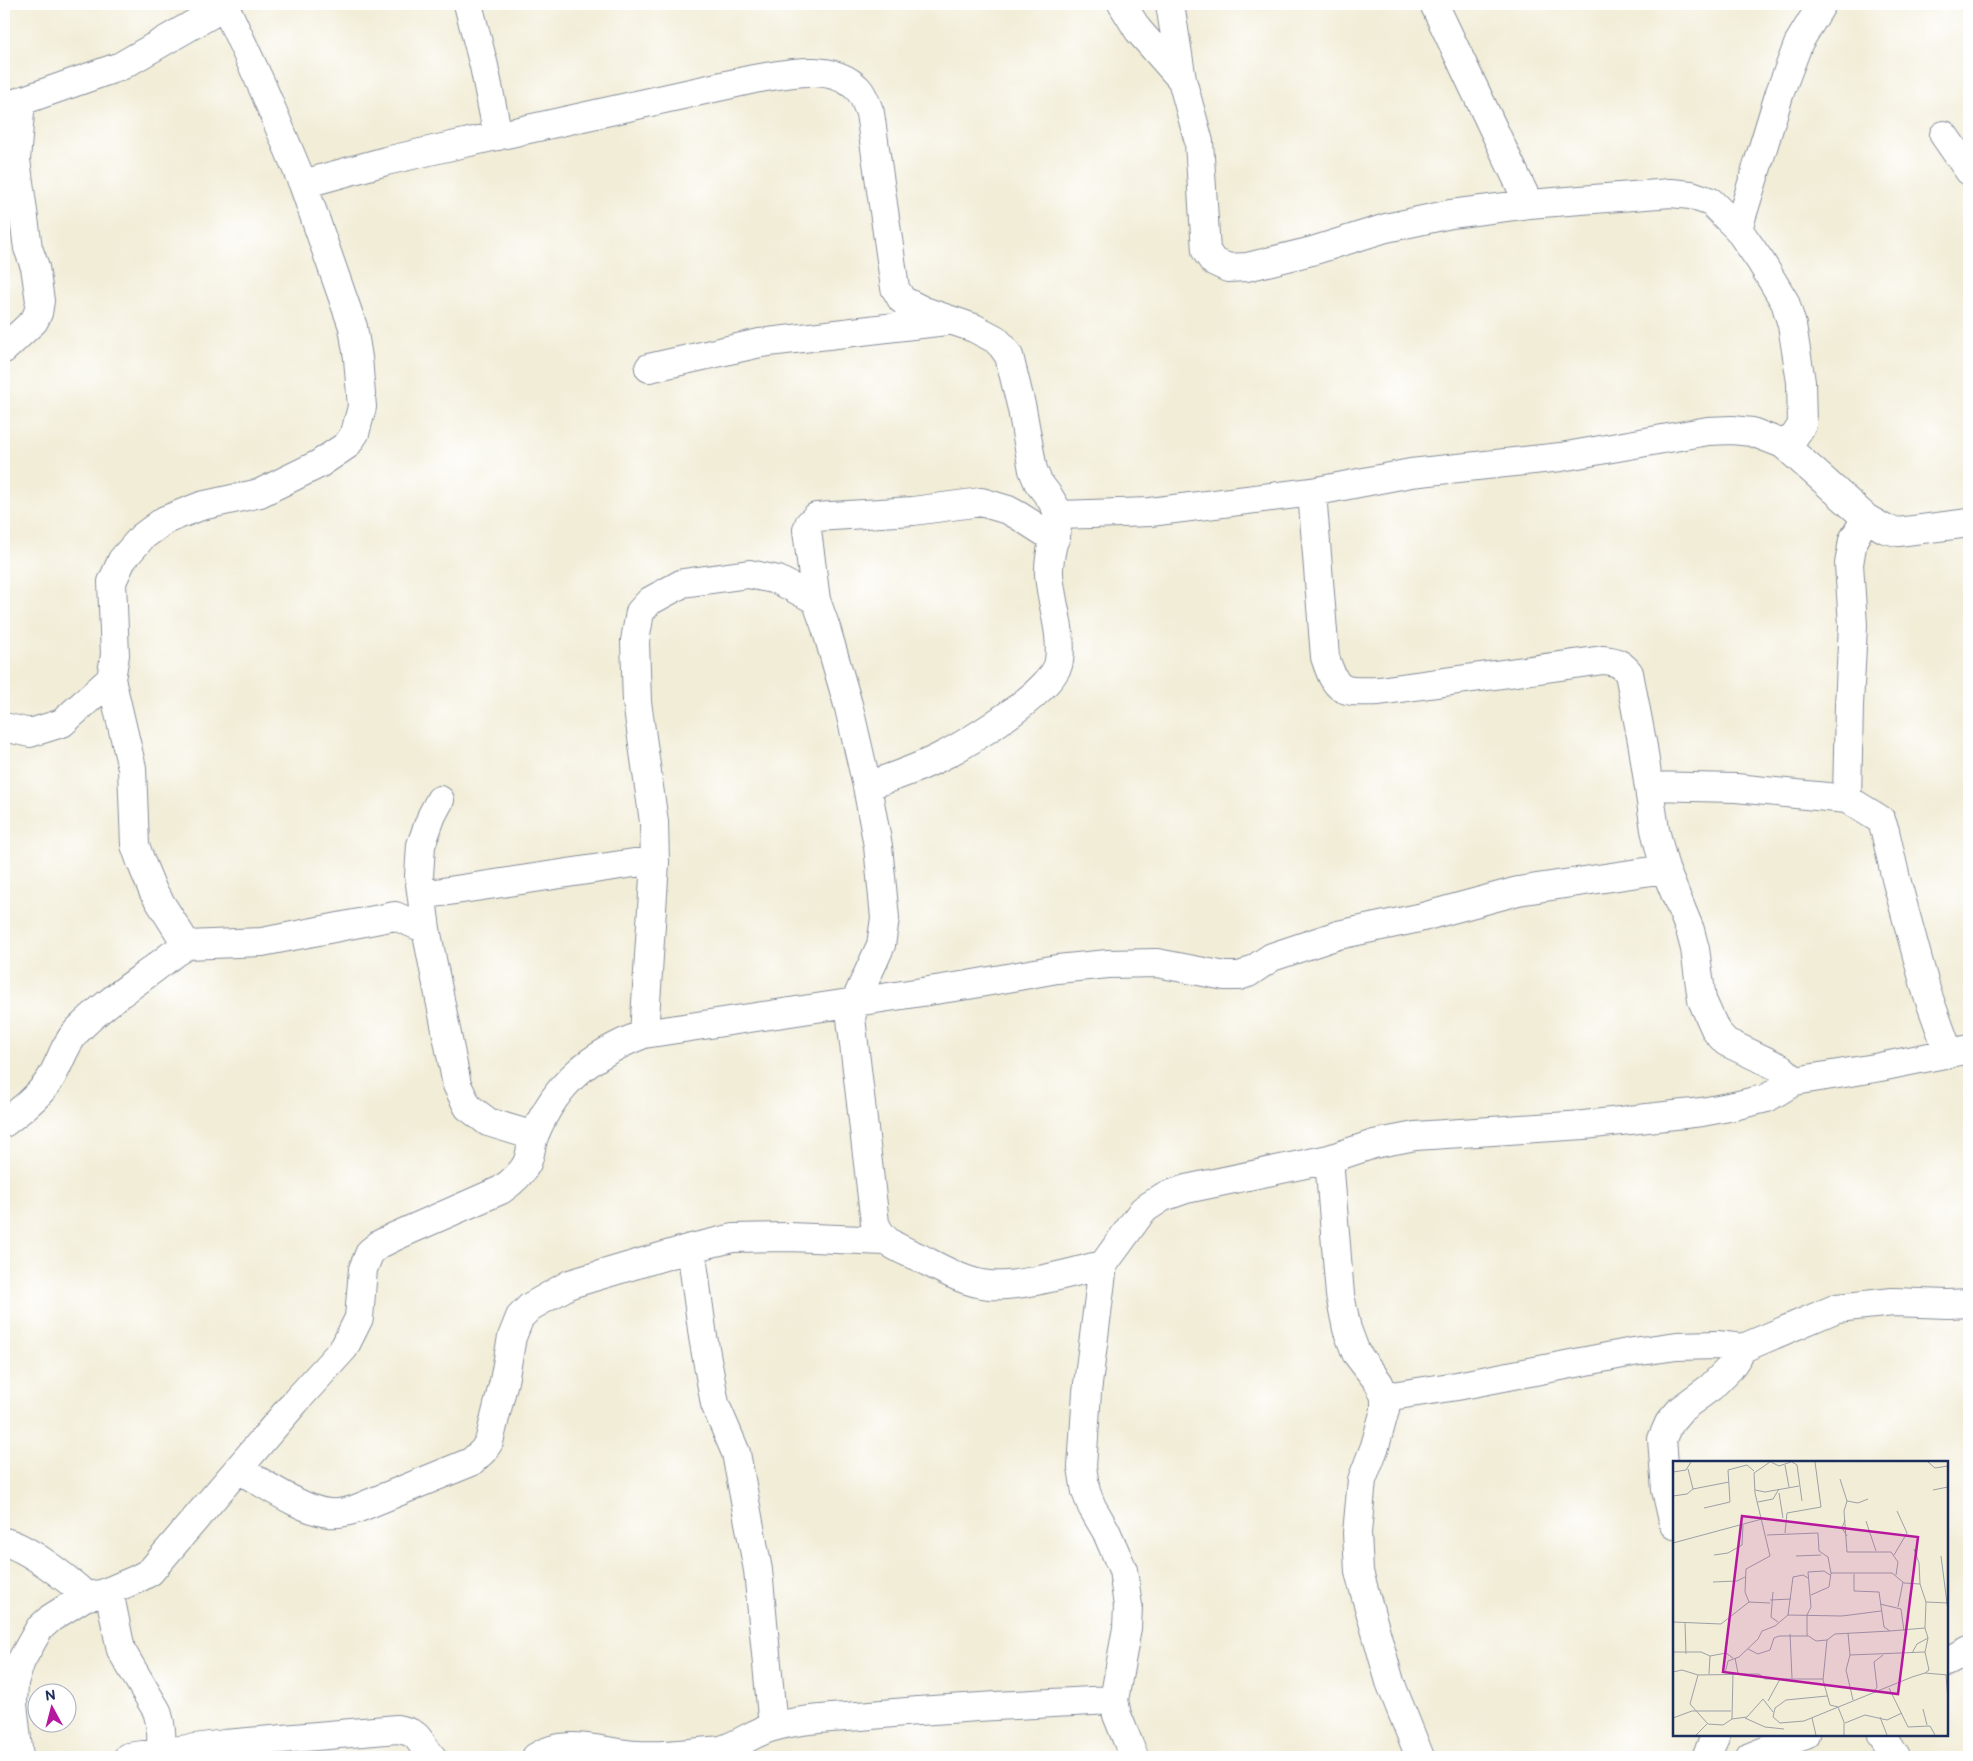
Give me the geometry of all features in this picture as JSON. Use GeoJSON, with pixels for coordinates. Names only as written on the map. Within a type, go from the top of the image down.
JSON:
{"type":"FeatureCollection","features":[{"type":"Feature","properties":{"kind":"street"},"geometry":{"type":"LineString","coordinates":[[468,4],[484,66],[498,136]]}},
{"type":"Feature","properties":{"kind":"street"},"geometry":{"type":"LineString","coordinates":[[1122,4],[1138,30],[1182,80]]}},
{"type":"Feature","properties":{"kind":"street"},"geometry":{"type":"LineString","coordinates":[[1170,4],[1182,80],[1199,142],[1206,250],[1212,261],[1228,268],[1247,267],[1386,228],[1451,214],[1529,204],[1671,193],[1691,195],[1711,202],[1738,230],[1761,262],[1785,302],[1792,325],[1801,382],[1802,425],[1794,437],[1783,444]]}},
{"type":"Feature","properties":{"kind":"street"},"geometry":{"type":"LineString","coordinates":[[1434,4],[1529,204]]}},
{"type":"Feature","properties":{"kind":"street"},"geometry":{"type":"LineString","coordinates":[[1738,230],[1780,92],[1798,42],[1822,4]]}},
{"type":"Feature","properties":{"kind":"street"},"geometry":{"type":"LineString","coordinates":[[4,349],[34,320],[38,313],[40,301],[35,267],[28,248],[16,160],[12,104],[120,66],[224,5],[262,86],[303,184],[353,327],[358,358],[362,407],[355,433],[347,445],[319,464],[260,494],[201,506],[165,520],[142,537],[122,560],[112,582],[115,655],[111,680],[132,768],[135,845],[153,891],[187,946]]}},
{"type":"Feature","properties":{"kind":"street"},"geometry":{"type":"LineString","coordinates":[[303,184],[386,161],[754,79],[803,72],[828,74],[844,79],[859,90],[870,113],[895,288],[902,300],[996,339],[1009,356],[1022,409],[1033,470],[1038,482],[1050,498],[1057,527],[1049,572],[1060,649],[1059,663],[1053,676],[1028,700],[986,730],[944,756],[867,786]]}},
{"type":"Feature","properties":{"kind":"street"},"geometry":{"type":"LineString","coordinates":[[1944,135],[1969,171]]}},
{"type":"Feature","properties":{"kind":"street"},"geometry":{"type":"LineString","coordinates":[[649,368],[760,343],[953,320]]}},
{"type":"Feature","properties":{"kind":"street"},"geometry":{"type":"LineString","coordinates":[[886,1242],[875,1223],[851,1018],[855,1002],[881,945],[885,918],[878,846],[867,786],[849,708],[816,600],[807,530],[809,524],[816,517],[914,511],[981,502],[1057,527],[1150,512],[1312,492],[1411,473],[1562,456],[1708,431],[1732,430],[1752,432],[1783,444],[1866,518],[1885,530],[1898,532],[1969,523]]}},
{"type":"Feature","properties":{"kind":"street"},"geometry":{"type":"LineString","coordinates":[[1312,492],[1326,657],[1332,676],[1339,687],[1354,691],[1379,691],[1603,660],[1615,661],[1623,665],[1629,673],[1655,830],[1665,869],[1690,930],[1695,949],[1702,1000],[1716,1031],[1726,1042],[1781,1068],[1795,1081]]}},
{"type":"Feature","properties":{"kind":"street"},"geometry":{"type":"LineString","coordinates":[[1847,799],[1853,625],[1849,564],[1853,540],[1866,518]]}},
{"type":"Feature","properties":{"kind":"street"},"geometry":{"type":"LineString","coordinates":[[644,1034],[655,862],[654,822],[637,702],[635,642],[640,612],[650,601],[683,582],[749,574],[778,580],[816,600]]}},
{"type":"Feature","properties":{"kind":"street"},"geometry":{"type":"LineString","coordinates":[[4,727],[30,733],[62,723],[111,680]]}},
{"type":"Feature","properties":{"kind":"street"},"geometry":{"type":"LineString","coordinates":[[1134,1757],[1117,1716],[1114,1700],[1127,1628],[1128,1606],[1123,1570],[1106,1530],[1092,1507],[1086,1492],[1082,1467],[1087,1392],[1102,1264],[1143,1210],[1163,1197],[1192,1187],[1329,1159],[1374,1144],[1415,1136],[1584,1125],[1702,1112],[1767,1098],[1795,1081],[1959,1051],[1927,993],[1881,820],[1847,799],[1736,788],[1649,786]]}},
{"type":"Feature","properties":{"kind":"street"},"geometry":{"type":"LineString","coordinates":[[440,800],[421,845],[419,867],[426,930],[457,1084],[468,1107],[488,1122],[534,1136]]}},
{"type":"Feature","properties":{"kind":"street"},"geometry":{"type":"LineString","coordinates":[[422,895],[634,863],[655,862]]}},
{"type":"Feature","properties":{"kind":"street"},"geometry":{"type":"LineString","coordinates":[[19,1757],[12,1704],[14,1682],[21,1661],[38,1629],[51,1618],[98,1593],[137,1579],[150,1572],[344,1348],[359,1318],[362,1270],[370,1252],[380,1244],[396,1236],[501,1190],[518,1177],[527,1163],[534,1136],[548,1106],[560,1089],[600,1054],[644,1034],[968,985],[1057,969],[1108,964],[1157,963],[1225,976],[1239,976],[1248,973],[1272,957],[1338,935],[1418,918],[1518,891],[1665,869]]}},
{"type":"Feature","properties":{"kind":"street"},"geometry":{"type":"LineString","coordinates":[[4,1123],[29,1104],[49,1080],[65,1047],[77,1032],[103,1008],[187,946],[262,942],[395,916],[426,930]]}},
{"type":"Feature","properties":{"kind":"street"},"geometry":{"type":"LineString","coordinates":[[1329,1159],[1340,1295],[1347,1329],[1356,1353],[1379,1383],[1385,1397],[1386,1410],[1362,1480],[1357,1533],[1359,1572],[1390,1682],[1420,1757]]}},
{"type":"Feature","properties":{"kind":"street"},"geometry":{"type":"LineString","coordinates":[[238,1469],[304,1506],[327,1513],[343,1513],[471,1462],[483,1451],[489,1442],[504,1381],[512,1337],[520,1317],[530,1307],[570,1284],[691,1248],[733,1238],[788,1237],[886,1242],[968,1280],[990,1285],[1019,1283],[1102,1264]]}},
{"type":"Feature","properties":{"kind":"street"},"geometry":{"type":"LineString","coordinates":[[691,1248],[703,1337],[715,1404],[736,1453],[758,1570],[773,1727]]}},
{"type":"Feature","properties":{"kind":"street"},"geometry":{"type":"LineString","coordinates":[[1385,1397],[1458,1386],[1633,1352],[1677,1346],[1717,1345],[1742,1348],[1837,1308],[1893,1302],[1969,1303]]}},
{"type":"Feature","properties":{"kind":"street"},"geometry":{"type":"LineString","coordinates":[[1673,1520],[1666,1490],[1662,1439],[1670,1423],[1681,1409],[1711,1388],[1730,1368],[1742,1348]]}},
{"type":"Feature","properties":{"kind":"street"},"geometry":{"type":"LineString","coordinates":[[4,1542],[16,1545],[47,1566],[98,1593],[120,1650],[157,1711],[163,1730],[160,1754]]}},
{"type":"Feature","properties":{"kind":"street"},"geometry":{"type":"LineString","coordinates":[[1948,1661],[1969,1650]]}},
{"type":"Feature","properties":{"kind":"street"},"geometry":{"type":"LineString","coordinates":[[536,1757],[547,1750],[565,1748],[584,1748],[637,1756],[721,1750],[731,1747],[757,1732],[773,1727],[822,1720],[950,1708],[1114,1700]]}},
{"type":"Feature","properties":{"kind":"street"},"geometry":{"type":"LineString","coordinates":[[128,1757],[225,1744],[397,1729],[410,1731],[419,1738],[426,1751],[432,1757]]}},
{"type":"Feature","properties":{"kind":"street"},"geometry":{"type":"LineString","coordinates":[[1706,1757],[1716,1736]]}},
{"type":"Feature","properties":{"kind":"street"},"geometry":{"type":"LineString","coordinates":[[1750,1757],[1769,1740],[1798,1736]]}},
{"type":"Feature","properties":{"kind":"street"},"geometry":{"type":"LineString","coordinates":[[1883,1736],[1896,1757]]}}]}
